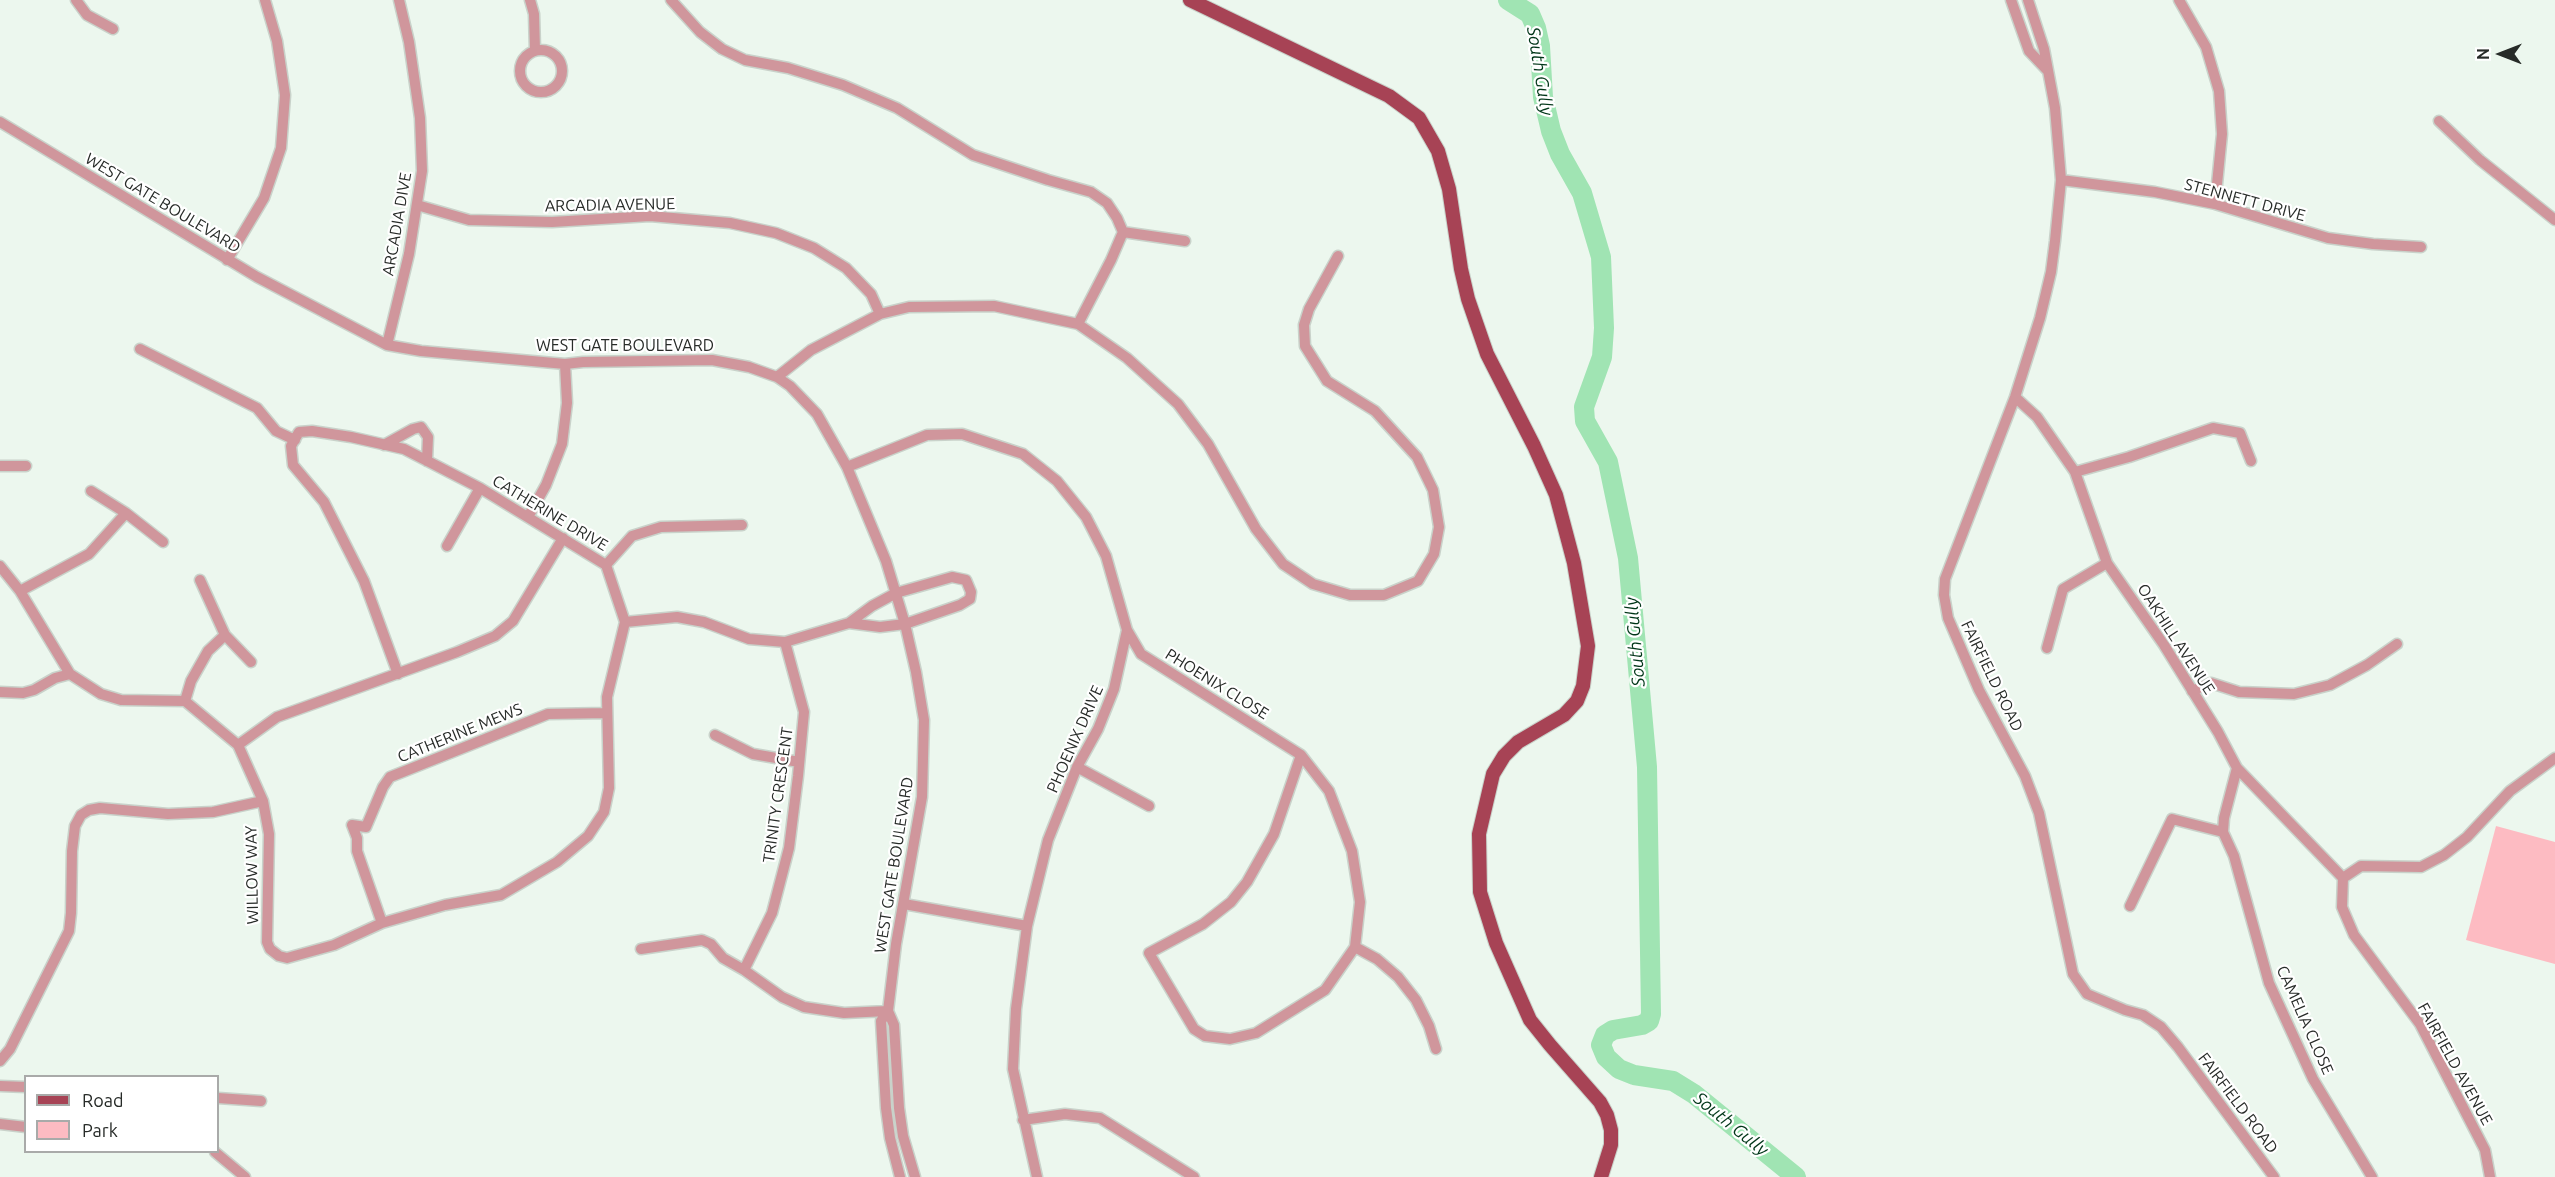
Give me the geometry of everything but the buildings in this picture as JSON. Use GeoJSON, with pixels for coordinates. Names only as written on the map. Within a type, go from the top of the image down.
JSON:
{"type":"FeatureCollection","features":[{"type":"Feature","properties":{"kind":"main road"},"geometry":{"type":"LineString","coordinates":[[1190,0],[1389,96],[1419,118],[1438,151],[1449,189],[1468,299],[1487,354],[1556,495],[1574,563],[1588,646],[1583,686],[1577,701],[1564,715],[1518,742],[1504,756],[1492,774],[1479,834],[1480,892],[1496,943],[1530,1020],[1600,1102],[1607,1115],[1611,1130],[1611,1145],[1600,1177]]}},
{"type":"Feature","properties":{"kind":"street"},"geometry":{"type":"LineString","coordinates":[[76,0],[87,15],[113,29]]}},
{"type":"Feature","properties":{"kind":"street"},"geometry":{"type":"LineString","coordinates":[[227,260],[264,198],[281,148],[285,95],[277,41],[265,0]]}},
{"type":"Feature","properties":{"kind":"street","name":"ARCADIA DIVE"},"geometry":{"type":"LineString","coordinates":[[387,345],[410,254],[422,171],[420,118],[410,42],[399,0]]}},
{"type":"Feature","properties":{"kind":"street"},"geometry":{"type":"LineString","coordinates":[[530,0],[534,14],[535,50]]}},
{"type":"Feature","properties":{"kind":"street"},"geometry":{"type":"LineString","coordinates":[[671,0],[708,38],[722,49],[745,60],[788,68],[843,85],[897,108],[974,155],[1091,192],[1107,203],[1123,232],[1111,261],[1078,324]]}},
{"type":"Feature","properties":{"kind":"street"},"geometry":{"type":"LineString","coordinates":[[2011,0],[2030,51],[2048,70]]}},
{"type":"Feature","properties":{"kind":"street","name":"FAIRFIELD ROAD"},"geometry":{"type":"LineString","coordinates":[[2028,0],[2044,49],[2055,108],[2061,180],[2051,272],[2040,318],[2015,397],[1945,579],[1944,595],[1948,618],[1979,690],[2025,777],[2039,813],[2073,974],[2087,993],[2125,1011],[2143,1015],[2161,1027],[2274,1177]]}},
{"type":"Feature","properties":{"kind":"street"},"geometry":{"type":"LineString","coordinates":[[2179,0],[2206,47],[2219,91],[2222,134],[2216,204]]}},
{"type":"Feature","properties":{"kind":"street"},"geometry":{"type":"LineString","coordinates":[[535,50],[554,54],[561,66],[562,73],[557,86],[545,92],[531,90],[525,86],[519,73],[523,59],[535,50]]}},
{"type":"Feature","properties":{"kind":"street"},"geometry":{"type":"LineString","coordinates":[[2439,121],[2480,160],[2555,220]]}},
{"type":"Feature","properties":{"kind":"street","name":"WEST GATE BOULEVARD"},"geometry":{"type":"LineString","coordinates":[[0,122],[227,260],[354,330],[387,345],[422,351],[565,364],[712,360],[749,367],[777,377],[817,414],[847,467],[886,561],[905,624],[924,720],[922,797],[888,1011],[881,1021],[886,1108],[890,1138],[900,1177]]}},
{"type":"Feature","properties":{"kind":"street","name":"STENNETT DRIVE"},"geometry":{"type":"LineString","coordinates":[[2061,180],[2155,192],[2216,204],[2328,238],[2421,247]]}},
{"type":"Feature","properties":{"kind":"street","name":"ARCADIA AVENUE"},"geometry":{"type":"LineString","coordinates":[[417,205],[469,220],[552,222],[650,216],[730,223],[776,233],[814,248],[846,268],[871,294],[880,314]]}},
{"type":"Feature","properties":{"kind":"street"},"geometry":{"type":"LineString","coordinates":[[1123,232],[1185,241]]}},
{"type":"Feature","properties":{"kind":"street"},"geometry":{"type":"LineString","coordinates":[[777,377],[811,350],[880,314],[909,307],[994,306],[1078,324],[1127,358],[1178,404],[1208,444],[1256,529],[1283,564],[1313,584],[1350,595],[1384,595],[1418,581],[1434,554],[1439,527],[1433,490],[1417,457],[1374,411],[1328,381],[1305,346],[1304,325],[1309,309],[1338,256]]}},
{"type":"Feature","properties":{"kind":"street"},"geometry":{"type":"LineString","coordinates":[[141,349],[257,408],[276,431],[294,440],[291,446],[293,465],[324,502],[364,581],[398,674]]}},
{"type":"Feature","properties":{"kind":"street"},"geometry":{"type":"LineString","coordinates":[[528,517],[546,485],[561,444],[567,403],[565,364]]}},
{"type":"Feature","properties":{"kind":"street","name":"OAKHILL AVENUE"},"geometry":{"type":"LineString","coordinates":[[2015,397],[2037,417],[2075,472],[2107,563],[2192,691],[2237,768],[2343,878]]}},
{"type":"Feature","properties":{"kind":"street"},"geometry":{"type":"LineString","coordinates":[[384,445],[421,427],[428,437],[428,461]]}},
{"type":"Feature","properties":{"kind":"street"},"geometry":{"type":"LineString","coordinates":[[2075,472],[2129,457],[2213,428],[2240,434],[2251,461]]}},
{"type":"Feature","properties":{"kind":"street","name":"CATHERINE DRIVE"},"geometry":{"type":"LineString","coordinates":[[294,440],[299,432],[312,431],[404,449],[480,488],[606,565],[625,622]]}},
{"type":"Feature","properties":{"kind":"street","name":"PHOENIX DRIVE"},"geometry":{"type":"LineString","coordinates":[[847,467],[927,435],[962,434],[1023,454],[1057,481],[1086,517],[1106,556],[1127,630],[1114,689],[1098,729],[1077,767],[1048,840],[1027,926],[1013,1040],[1013,1069],[1037,1177]]}},
{"type":"Feature","properties":{"kind":"street"},"geometry":{"type":"LineString","coordinates":[[0,466],[26,466]]}},
{"type":"Feature","properties":{"kind":"street"},"geometry":{"type":"LineString","coordinates":[[447,546],[480,488]]}},
{"type":"Feature","properties":{"kind":"street"},"geometry":{"type":"LineString","coordinates":[[91,491],[126,513],[163,543]]}},
{"type":"Feature","properties":{"kind":"street"},"geometry":{"type":"LineString","coordinates":[[20,591],[89,554],[126,513]]}},
{"type":"Feature","properties":{"kind":"street"},"geometry":{"type":"LineString","coordinates":[[606,565],[632,536],[661,526],[742,525]]}},
{"type":"Feature","properties":{"kind":"street"},"geometry":{"type":"LineString","coordinates":[[238,745],[278,717],[495,636],[513,621],[563,538]]}},
{"type":"Feature","properties":{"kind":"street"},"geometry":{"type":"LineString","coordinates":[[2047,648],[2062,589],[2107,563]]}},
{"type":"Feature","properties":{"kind":"street"},"geometry":{"type":"LineString","coordinates":[[0,566],[20,591],[70,674],[101,694],[121,700],[185,701],[191,681],[208,651],[225,635]]}},
{"type":"Feature","properties":{"kind":"street"},"geometry":{"type":"LineString","coordinates":[[382,924],[446,905],[501,895],[557,862],[588,836],[604,812],[609,788],[608,697],[625,622],[677,617],[704,622],[749,639],[785,642],[849,623],[872,606],[896,593],[952,577],[966,580],[971,592],[970,599],[960,605],[905,624],[880,627],[849,623]]}},
{"type":"Feature","properties":{"kind":"street"},"geometry":{"type":"LineString","coordinates":[[200,580],[225,635],[250,662]]}},
{"type":"Feature","properties":{"kind":"street","name":"PHOENIX CLOSE"},"geometry":{"type":"LineString","coordinates":[[1127,630],[1142,654],[1301,755],[1329,791],[1352,851],[1360,902],[1355,946],[1325,990],[1256,1033],[1230,1039],[1205,1036],[1194,1029],[1149,956],[1151,950],[1203,924],[1231,902],[1247,882],[1274,834],[1301,755]]}},
{"type":"Feature","properties":{"kind":"street","name":"TRINITY CRESCENT"},"geometry":{"type":"LineString","coordinates":[[744,970],[772,913],[789,848],[804,712],[785,642]]}},
{"type":"Feature","properties":{"kind":"street"},"geometry":{"type":"LineString","coordinates":[[2192,691],[2211,683],[2239,692],[2294,694],[2330,685],[2397,644]]}},
{"type":"Feature","properties":{"kind":"street"},"geometry":{"type":"LineString","coordinates":[[0,692],[23,693],[34,690],[55,678],[70,674]]}},
{"type":"Feature","properties":{"kind":"street","name":"WILLOW WAY"},"geometry":{"type":"LineString","coordinates":[[185,701],[238,745],[262,801],[269,834],[267,942],[270,949],[279,956],[297,957],[334,945],[382,924]]}},
{"type":"Feature","properties":{"kind":"street","name":"CATHERINE MEWS"},"geometry":{"type":"LineString","coordinates":[[382,924],[357,851],[357,837],[352,825],[366,827],[383,787],[390,777],[548,714],[607,712]]}},
{"type":"Feature","properties":{"kind":"street"},"geometry":{"type":"LineString","coordinates":[[715,735],[753,754],[799,762]]}},
{"type":"Feature","properties":{"kind":"street"},"geometry":{"type":"LineString","coordinates":[[2343,878],[2361,866],[2421,867],[2444,855],[2467,837],[2510,791],[2555,758]]}},
{"type":"Feature","properties":{"kind":"street"},"geometry":{"type":"LineString","coordinates":[[1077,767],[1149,806]]}},
{"type":"Feature","properties":{"kind":"street"},"geometry":{"type":"LineString","coordinates":[[2130,906],[2172,819],[2223,832],[2224,818],[2237,768]]}},
{"type":"Feature","properties":{"kind":"street"},"geometry":{"type":"LineString","coordinates":[[0,1061],[10,1049],[69,931],[72,851],[75,826],[81,816],[89,810],[100,808],[168,814],[213,812],[262,801]]}},
{"type":"Feature","properties":{"kind":"street","name":"CAMELIA CLOSE"},"geometry":{"type":"LineString","coordinates":[[2223,832],[2234,856],[2260,951],[2282,1015],[2313,1079],[2372,1177]]}},
{"type":"Feature","properties":{"kind":"street","name":"FAIRFIELD AVENUE"},"geometry":{"type":"LineString","coordinates":[[2343,878],[2342,907],[2354,935],[2420,1024],[2485,1150],[2490,1177]]}},
{"type":"Feature","properties":{"kind":"street"},"geometry":{"type":"LineString","coordinates":[[904,904],[1027,926]]}},
{"type":"Feature","properties":{"kind":"street"},"geometry":{"type":"LineString","coordinates":[[641,950],[702,940],[711,944],[723,958],[782,997],[804,1006],[844,1013],[888,1011]]}},
{"type":"Feature","properties":{"kind":"street"},"geometry":{"type":"LineString","coordinates":[[1355,946],[1377,959],[1398,977],[1416,1000],[1429,1026],[1436,1049]]}},
{"type":"Feature","properties":{"kind":"street","name":"WEST GATE BOULEVARD"},"geometry":{"type":"LineString","coordinates":[[888,1011],[894,1025],[903,1136],[915,1177]]}},
{"type":"Feature","properties":{"kind":"street"},"geometry":{"type":"LineString","coordinates":[[0,1086],[24,1087]]}},
{"type":"Feature","properties":{"kind":"street"},"geometry":{"type":"LineString","coordinates":[[219,1098],[261,1101]]}},
{"type":"Feature","properties":{"kind":"street"},"geometry":{"type":"LineString","coordinates":[[1023,1120],[1065,1114],[1100,1118],[1194,1177]]}},
{"type":"Feature","properties":{"kind":"street"},"geometry":{"type":"LineString","coordinates":[[0,1124],[24,1127]]}},
{"type":"Feature","properties":{"kind":"street"},"geometry":{"type":"LineString","coordinates":[[216,1153],[224,1157],[245,1177]]}},
{"type":"Feature","properties":{"kind":"green space"},"geometry":{"type":"Polygon","coordinates":[[[2496,826],[2555,842],[2555,964],[2466,940],[2496,826]]]}},
{"type":"Feature","properties":{"kind":"waterway","name":"South Gully"},"geometry":{"type":"LineString","coordinates":[[1508,0],[1530,14],[1536,28],[1540,46],[1543,97],[1551,131],[1560,154],[1582,193],[1601,257],[1604,328],[1602,357],[1584,407],[1585,421],[1608,462],[1628,558],[1647,767],[1651,1014],[1649,1021],[1642,1025],[1613,1030],[1605,1035],[1601,1045],[1606,1057],[1619,1069],[1634,1075],[1673,1081],[1694,1094],[1796,1177]]}}]}
